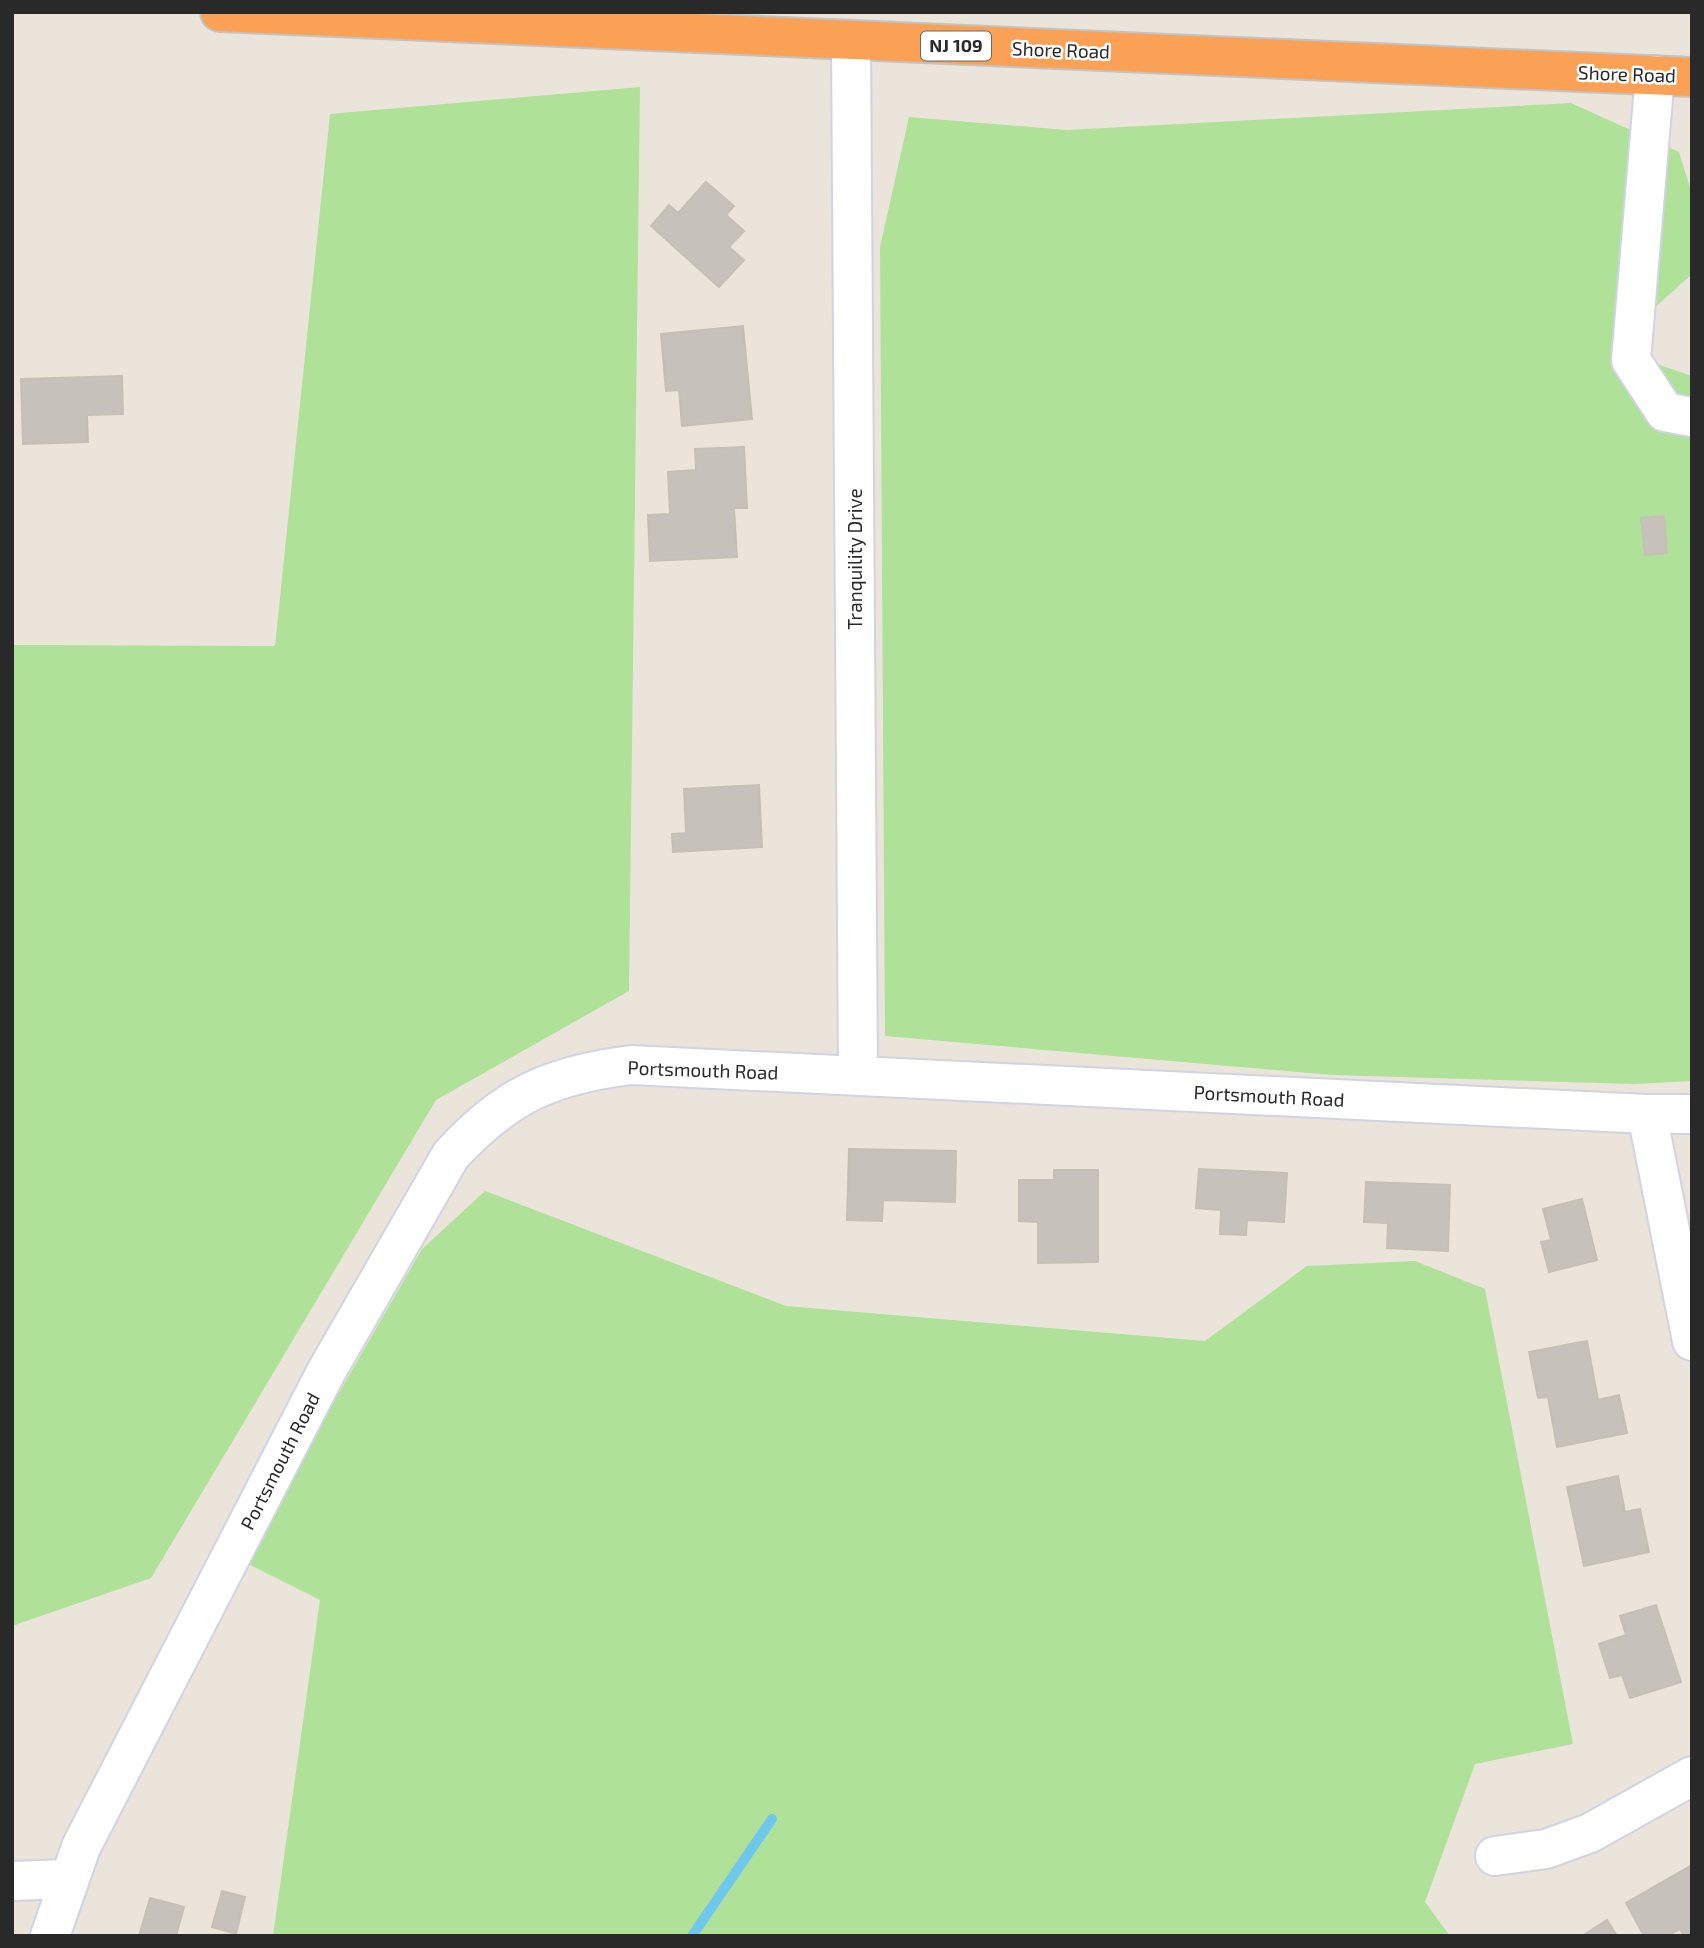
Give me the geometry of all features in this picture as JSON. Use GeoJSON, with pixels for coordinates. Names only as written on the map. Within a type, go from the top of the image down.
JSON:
{"type":"FeatureCollection","features":[{"type":"Feature","properties":{"kind":"highway","name":"Shore Road"},"geometry":{"type":"LineString","coordinates":[[220,12],[851,42],[1673,76]]}},
{"type":"Feature","properties":{"kind":"street","name":"Tranquility Drive"},"geometry":{"type":"LineString","coordinates":[[851,42],[858,1076]]}},
{"type":"Feature","properties":{"kind":"street"},"geometry":{"type":"LineString","coordinates":[[1673,76],[1631,360],[1665,412],[1692,417]]}},
{"type":"Feature","properties":{"kind":"street","name":"Portsmouth Road"},"geometry":{"type":"LineString","coordinates":[[50,1936],[81,1847],[326,1372],[451,1156],[471,1134],[517,1099],[548,1083],[589,1070],[631,1065],[1692,1114]]}},
{"type":"Feature","properties":{"kind":"street"},"geometry":{"type":"LineString","coordinates":[[1647,1114],[1692,1341]]}},
{"type":"Feature","properties":{"kind":"street"},"geometry":{"type":"LineString","coordinates":[[1495,1856],[1546,1849],[1590,1833],[1692,1776]]}},
{"type":"Feature","properties":{"kind":"street"},"geometry":{"type":"LineString","coordinates":[[12,1881],[68,1879]]}},
{"type":"Feature","properties":{"kind":"green space"},"geometry":{"type":"Polygon","coordinates":[[[640,87],[629,991],[436,1100],[151,1578],[12,1626],[12,645],[275,646],[330,114],[640,87]]]}},
{"type":"Feature","properties":{"kind":"green space"},"geometry":{"type":"Polygon","coordinates":[[[1571,103],[1679,152],[1692,194],[1692,274],[1610,348],[1692,376],[1692,1081],[1634,1084],[1332,1075],[885,1036],[880,247],[909,117],[1067,130],[1571,103]]]}},
{"type":"Feature","properties":{"kind":"green space"},"geometry":{"type":"Polygon","coordinates":[[[485,1191],[786,1306],[1205,1341],[1307,1266],[1415,1261],[1485,1289],[1573,1744],[1475,1764],[1425,1902],[1450,1936],[273,1936],[320,1600],[242,1561],[422,1249],[485,1191]]]}},
{"type":"Feature","properties":{"kind":"building"},"geometry":{"type":"Polygon","coordinates":[[[706,182],[734,206],[726,215],[744,231],[729,247],[744,260],[719,287],[651,226],[669,205],[678,213],[706,182]]]}},
{"type":"Feature","properties":{"kind":"building"},"geometry":{"type":"Polygon","coordinates":[[[743,326],[752,419],[682,426],[679,390],[666,391],[661,334],[743,326]]]}},
{"type":"Feature","properties":{"kind":"building"},"geometry":{"type":"Polygon","coordinates":[[[122,376],[123,414],[87,415],[88,442],[23,444],[21,379],[122,376]]]}},
{"type":"Feature","properties":{"kind":"building"},"geometry":{"type":"Polygon","coordinates":[[[744,447],[747,508],[734,508],[737,557],[650,561],[648,515],[670,514],[668,472],[696,470],[695,449],[744,447]]]}},
{"type":"Feature","properties":{"kind":"building"},"geometry":{"type":"Polygon","coordinates":[[[1664,516],[1667,553],[1645,555],[1641,518],[1664,516]]]}},
{"type":"Feature","properties":{"kind":"building"},"geometry":{"type":"Polygon","coordinates":[[[759,785],[762,847],[673,852],[672,834],[686,833],[684,789],[759,785]]]}},
{"type":"Feature","properties":{"kind":"building"},"geometry":{"type":"Polygon","coordinates":[[[849,1149],[956,1151],[955,1202],[883,1200],[882,1221],[847,1220],[849,1149]]]}},
{"type":"Feature","properties":{"kind":"building"},"geometry":{"type":"Polygon","coordinates":[[[1199,1169],[1287,1173],[1284,1222],[1247,1220],[1246,1235],[1220,1234],[1221,1210],[1196,1208],[1199,1169]]]}},
{"type":"Feature","properties":{"kind":"building"},"geometry":{"type":"Polygon","coordinates":[[[1054,1170],[1098,1170],[1098,1262],[1038,1263],[1038,1222],[1019,1221],[1019,1180],[1054,1180],[1054,1170]]]}},
{"type":"Feature","properties":{"kind":"building"},"geometry":{"type":"Polygon","coordinates":[[[1366,1182],[1450,1185],[1448,1251],[1387,1248],[1388,1223],[1364,1222],[1366,1182]]]}},
{"type":"Feature","properties":{"kind":"building"},"geometry":{"type":"Polygon","coordinates":[[[1582,1199],[1597,1260],[1549,1272],[1541,1242],[1551,1240],[1543,1209],[1582,1199]]]}},
{"type":"Feature","properties":{"kind":"building"},"geometry":{"type":"Polygon","coordinates":[[[1587,1341],[1598,1400],[1619,1395],[1627,1433],[1557,1447],[1548,1397],[1538,1398],[1529,1352],[1587,1341]]]}},
{"type":"Feature","properties":{"kind":"building"},"geometry":{"type":"Polygon","coordinates":[[[1618,1476],[1625,1512],[1640,1509],[1649,1552],[1584,1566],[1567,1487],[1618,1476]]]}},
{"type":"Feature","properties":{"kind":"building"},"geometry":{"type":"Polygon","coordinates":[[[1656,1605],[1681,1682],[1630,1698],[1622,1675],[1610,1678],[1599,1644],[1626,1635],[1620,1616],[1656,1605]]]}},
{"type":"Feature","properties":{"kind":"building"},"geometry":{"type":"Polygon","coordinates":[[[1692,1865],[1692,1932],[1684,1936],[1680,1929],[1667,1936],[1644,1936],[1626,1903],[1692,1865]]]}},
{"type":"Feature","properties":{"kind":"building"},"geometry":{"type":"Polygon","coordinates":[[[222,1891],[245,1897],[236,1934],[212,1927],[222,1891]]]}},
{"type":"Feature","properties":{"kind":"building"},"geometry":{"type":"Polygon","coordinates":[[[150,1898],[184,1907],[176,1936],[139,1936],[150,1898]]]}},
{"type":"Feature","properties":{"kind":"building"},"geometry":{"type":"Polygon","coordinates":[[[1607,1920],[1617,1936],[1582,1936],[1607,1920]]]}},
{"type":"Feature","properties":{"kind":"waterway"},"geometry":{"type":"LineString","coordinates":[[692,1936],[772,1819]]}}]}
